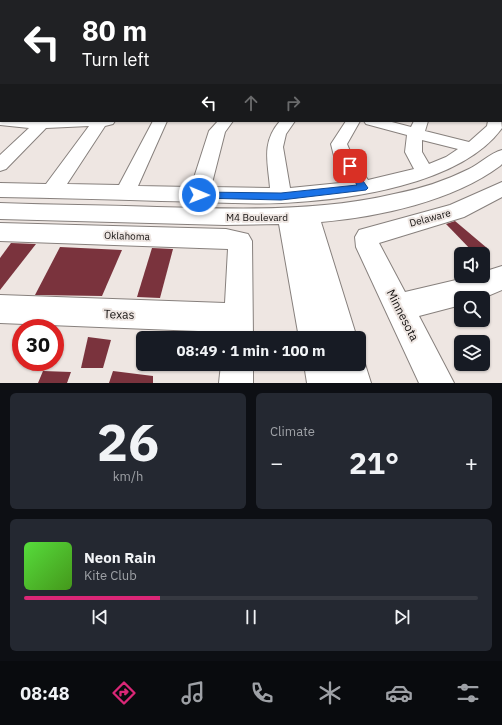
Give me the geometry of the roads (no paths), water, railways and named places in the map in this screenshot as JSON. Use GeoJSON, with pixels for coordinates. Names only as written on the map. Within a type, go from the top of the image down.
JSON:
{"type":"FeatureCollection","features":[{"type":"Feature","properties":{"kind":"street"},"geometry":{"type":"LineString","coordinates":[[14,122],[42,124],[104,122]]}},
{"type":"Feature","properties":{"kind":"street"},"geometry":{"type":"LineString","coordinates":[[52,191],[104,122]]}},
{"type":"Feature","properties":{"kind":"street"},"geometry":{"type":"LineString","coordinates":[[125,193],[160,122]]}},
{"type":"Feature","properties":{"kind":"street"},"geometry":{"type":"LineString","coordinates":[[199,195],[217,131],[225,122]]}},
{"type":"Feature","properties":{"kind":"street"},"geometry":{"type":"LineString","coordinates":[[287,122],[278,133],[275,147],[293,210],[339,331]]}},
{"type":"Feature","properties":{"kind":"street"},"geometry":{"type":"LineString","coordinates":[[352,122],[339,144],[343,156],[363,188]]}},
{"type":"Feature","properties":{"kind":"street"},"geometry":{"type":"LineString","coordinates":[[379,122],[419,127],[472,148]]}},
{"type":"Feature","properties":{"kind":"street"},"geometry":{"type":"LineString","coordinates":[[0,190],[199,195],[293,210],[363,188],[424,172],[452,161],[472,148],[495,127],[495,122]]}},
{"type":"Feature","properties":{"kind":"street"},"geometry":{"type":"LineString","coordinates":[[0,165],[42,124]]}},
{"type":"Feature","properties":{"kind":"street"},"geometry":{"type":"LineString","coordinates":[[419,127],[412,143],[413,155],[424,172]]}},
{"type":"Feature","properties":{"kind":"street","name":"M4 Boulevard"},"geometry":{"type":"LineString","coordinates":[[0,211],[358,210],[409,199],[455,184],[493,163],[502,155]]}},
{"type":"Feature","properties":{"kind":"street","name":"Delaware"},"geometry":{"type":"LineString","coordinates":[[368,247],[367,237],[456,211],[502,189]]}},
{"type":"Feature","properties":{"kind":"street"},"geometry":{"type":"LineString","coordinates":[[293,210],[313,331]]}},
{"type":"Feature","properties":{"kind":"street","name":"Oklahoma"},"geometry":{"type":"LineString","coordinates":[[0,232],[226,239],[240,241],[241,255],[238,328]]}},
{"type":"Feature","properties":{"kind":"street","name":"Minnesota"},"geometry":{"type":"LineString","coordinates":[[368,247],[400,307],[437,383]]}},
{"type":"Feature","properties":{"kind":"street"},"geometry":{"type":"LineString","coordinates":[[400,307],[470,290],[502,278]]}},
{"type":"Feature","properties":{"kind":"street","name":"Texas"},"geometry":{"type":"LineString","coordinates":[[0,309],[238,328]]}},
{"type":"Feature","properties":{"kind":"street"},"geometry":{"type":"LineString","coordinates":[[236,383],[237,371]]}},
{"type":"Feature","properties":{"kind":"street"},"geometry":{"type":"LineString","coordinates":[[321,371],[324,383]]}},
{"type":"Feature","properties":{"kind":"street"},"geometry":{"type":"LineString","coordinates":[[351,371],[354,383]]}}]}
